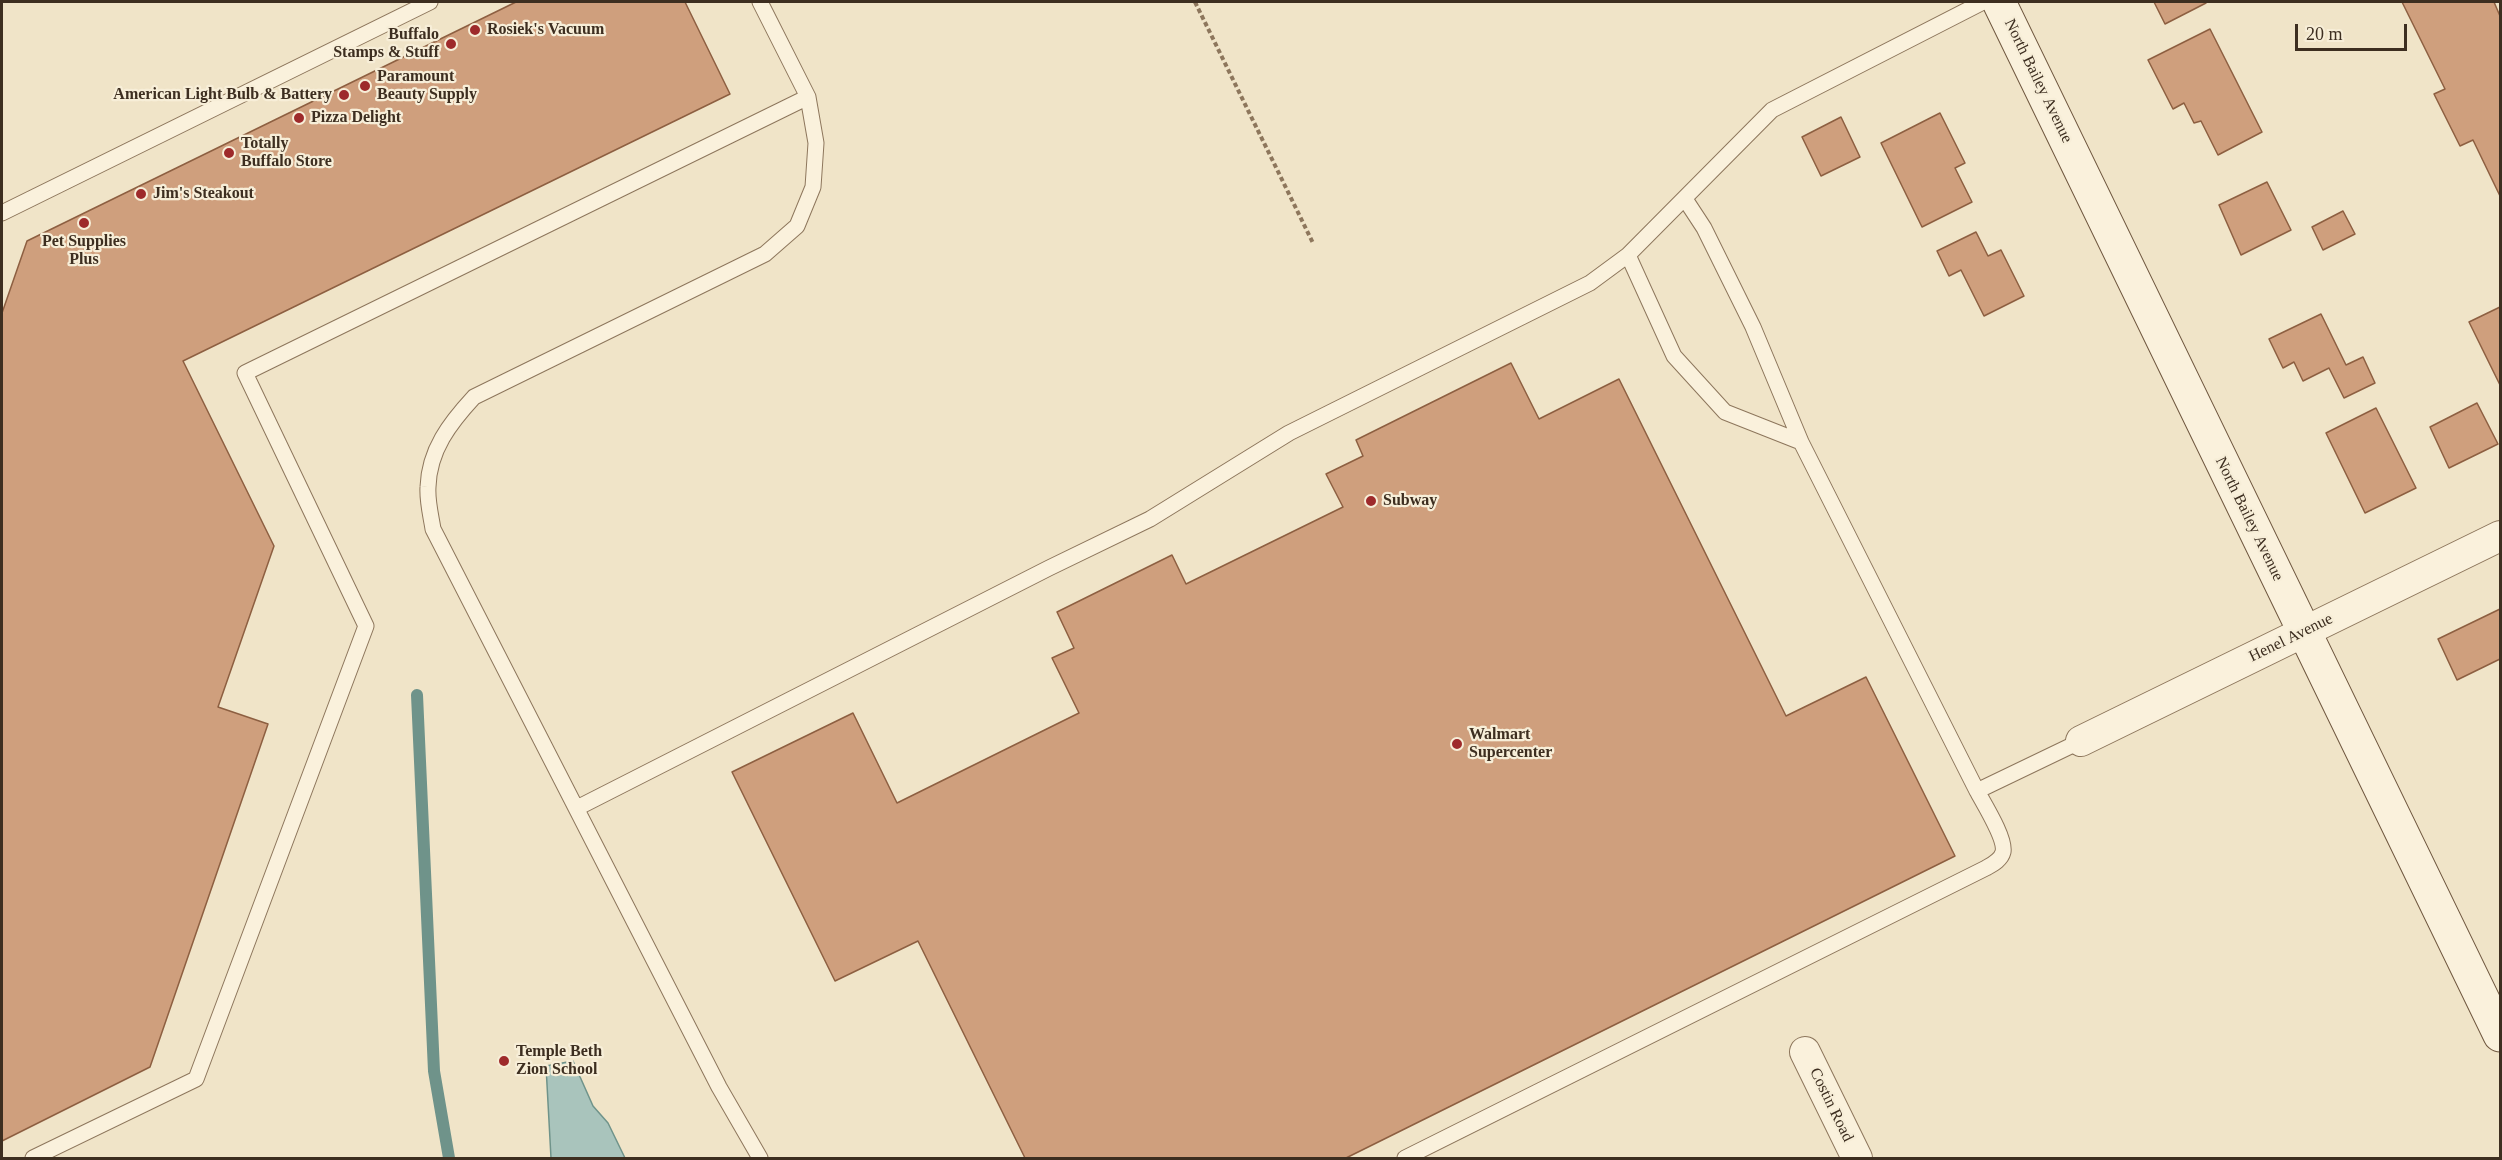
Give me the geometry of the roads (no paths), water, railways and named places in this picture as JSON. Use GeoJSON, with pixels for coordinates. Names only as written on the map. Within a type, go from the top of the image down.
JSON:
{"type":"FeatureCollection","features":[{"type":"Feature","properties":{"kind":"street","name":"North Bailey Avenue"},"geometry":{"type":"LineString","coordinates":[[1999,2],[2500,1035]]}},
{"type":"Feature","properties":{"kind":"street","name":"Henel Avenue"},"geometry":{"type":"LineString","coordinates":[[2081,741],[2500,536]]}},
{"type":"Feature","properties":{"kind":"street","name":"Costin Road"},"geometry":{"type":"LineString","coordinates":[[1805,1052],[1857,1158]]}},
{"type":"Feature","properties":{"kind":"lane"},"geometry":{"type":"LineString","coordinates":[[2,213],[430,2]]}},
{"type":"Feature","properties":{"kind":"lane"},"geometry":{"type":"LineString","coordinates":[[760,2],[808,97],[816,143],[813,187],[797,226],[765,254],[474,397],[437,443],[428,487],[433,530],[719,1087],[760,1158]]}},
{"type":"Feature","properties":{"kind":"lane"},"geometry":{"type":"LineString","coordinates":[[577,807],[1150,519],[1289,433],[1590,283],[1628,255],[1772,110],[1983,2]]}},
{"type":"Feature","properties":{"kind":"lane"},"geometry":{"type":"LineString","coordinates":[[33,1158],[196,1079],[366,626],[245,373],[808,97]]}},
{"type":"Feature","properties":{"kind":"lane"},"geometry":{"type":"LineString","coordinates":[[1406,1158],[1998,860],[2003,852],[2002,842],[1977,791],[1801,442],[1753,327],[1704,228],[1685,199]]}},
{"type":"Feature","properties":{"kind":"lane"},"geometry":{"type":"LineString","coordinates":[[1628,255],[1674,356],[1725,412],[1801,442]]}},
{"type":"Feature","properties":{"kind":"lane"},"geometry":{"type":"LineString","coordinates":[[1977,791],[2081,741]]}},
{"type":"Feature","properties":{"kind":"water"},"geometry":{"type":"Polygon","coordinates":[[[573,1061],[593,1106],[608,1123],[625,1158],[551,1158],[546,1066],[573,1061]]]}},
{"type":"Feature","properties":{"kind":"waterway"},"geometry":{"type":"LineString","coordinates":[[417,695],[434,1071],[449,1158]]}},
{"type":"Feature","properties":{"kind":"place","name":"Rosiek's Vacuum"},"geometry":{"type":"Point","coordinates":[475,30]}},
{"type":"Feature","properties":{"kind":"place","name":"Buffalo Stamps & Stuff"},"geometry":{"type":"Point","coordinates":[451,44]}},
{"type":"Feature","properties":{"kind":"place","name":"Paramount Beauty Supply"},"geometry":{"type":"Point","coordinates":[365,86]}},
{"type":"Feature","properties":{"kind":"place","name":"American Light Bulb & Battery"},"geometry":{"type":"Point","coordinates":[344,95]}},
{"type":"Feature","properties":{"kind":"place","name":"Pizza Delight"},"geometry":{"type":"Point","coordinates":[299,118]}},
{"type":"Feature","properties":{"kind":"place","name":"Totally Buffalo Store"},"geometry":{"type":"Point","coordinates":[229,153]}},
{"type":"Feature","properties":{"kind":"place","name":"Jim's Steakout"},"geometry":{"type":"Point","coordinates":[141,194]}},
{"type":"Feature","properties":{"kind":"place","name":"Pet Supplies Plus"},"geometry":{"type":"Point","coordinates":[84,223]}},
{"type":"Feature","properties":{"kind":"place","name":"Subway"},"geometry":{"type":"Point","coordinates":[1371,501]}},
{"type":"Feature","properties":{"kind":"place","name":"Walmart Supercenter"},"geometry":{"type":"Point","coordinates":[1457,744]}},
{"type":"Feature","properties":{"kind":"place","name":"Temple Beth Zion School"},"geometry":{"type":"Point","coordinates":[504,1061]}}]}
